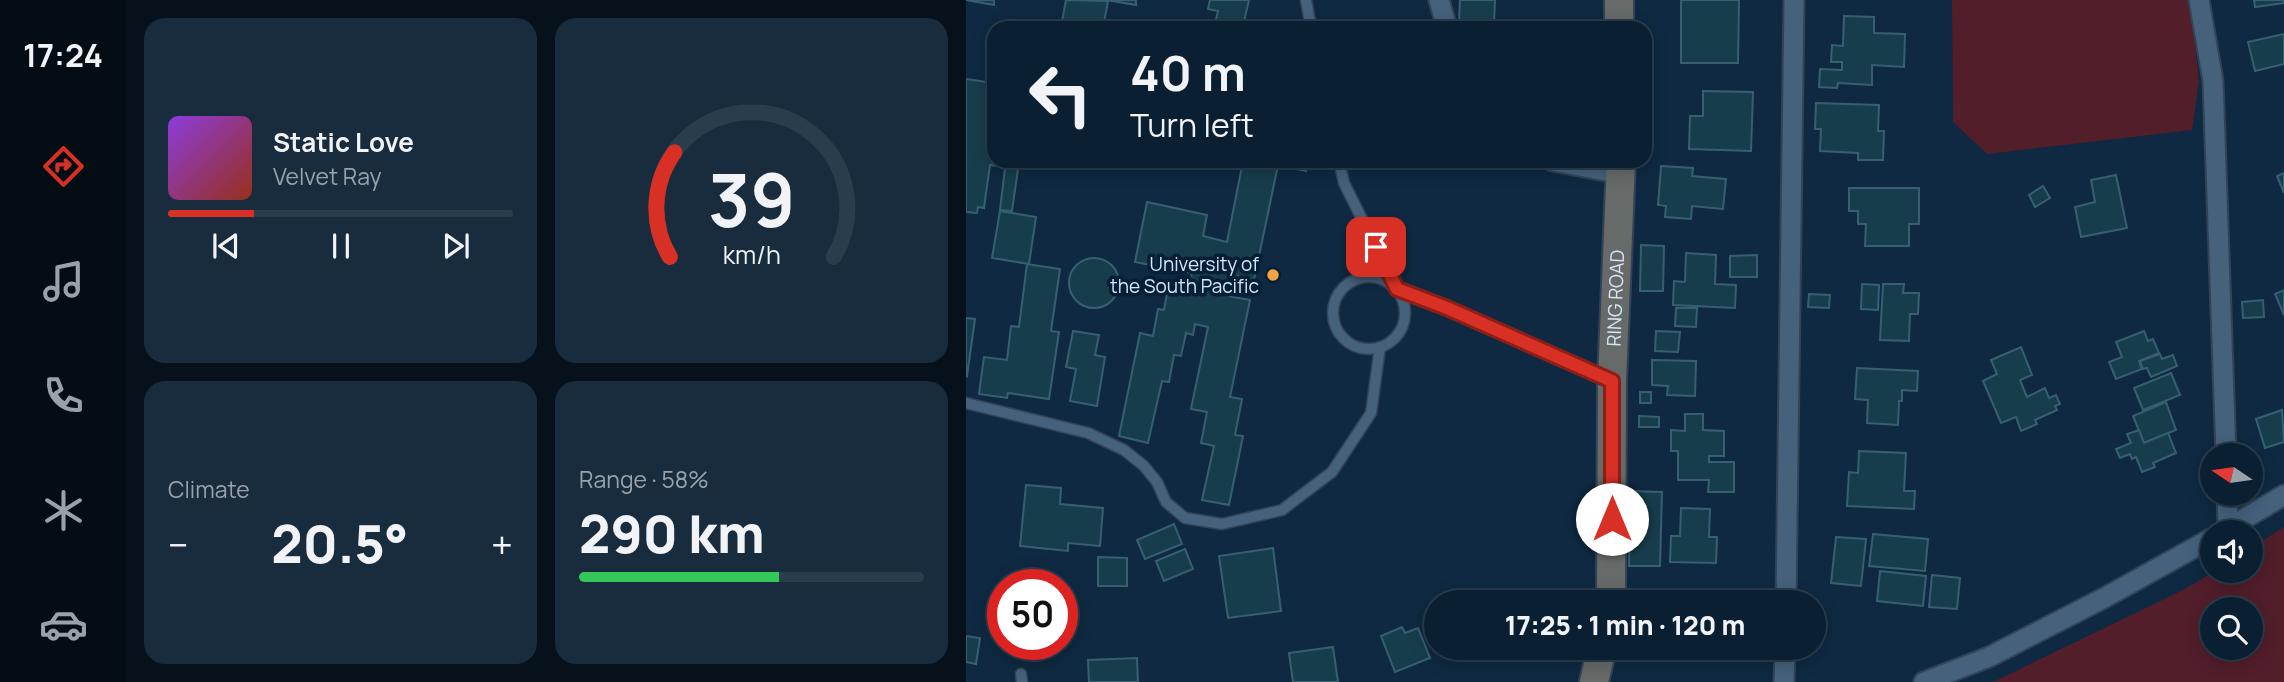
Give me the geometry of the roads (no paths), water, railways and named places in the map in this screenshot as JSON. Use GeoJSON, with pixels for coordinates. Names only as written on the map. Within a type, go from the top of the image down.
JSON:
{"type":"FeatureCollection","features":[{"type":"Feature","properties":{"kind":"main road"},"geometry":{"type":"LineString","coordinates":[[1619,0],[1619,21]]}},
{"type":"Feature","properties":{"kind":"main road","name":"RING ROAD"},"geometry":{"type":"LineString","coordinates":[[1611,590],[1612,381],[1621,168]]}},
{"type":"Feature","properties":{"kind":"main road"},"geometry":{"type":"LineString","coordinates":[[1594,682],[1599,660]]}},
{"type":"Feature","properties":{"kind":"main road"},"geometry":{"type":"LineString","coordinates":[[1608,682],[1609,660]]}},
{"type":"Feature","properties":{"kind":"street"},"geometry":{"type":"LineString","coordinates":[[1439,0],[1445,21]]}},
{"type":"Feature","properties":{"kind":"street"},"geometry":{"type":"LineString","coordinates":[[1786,590],[1794,0]]}},
{"type":"Feature","properties":{"kind":"street"},"geometry":{"type":"LineString","coordinates":[[2199,0],[2213,81],[2225,443]]}},
{"type":"Feature","properties":{"kind":"street"},"geometry":{"type":"LineString","coordinates":[[2243,520],[2284,495]]}},
{"type":"Feature","properties":{"kind":"street"},"geometry":{"type":"LineString","coordinates":[[1924,682],[1989,657],[2200,545]]}},
{"type":"Feature","properties":{"kind":"street"},"geometry":{"type":"LineString","coordinates":[[1784,682],[1785,660]]}},
{"type":"Feature","properties":{"kind":"lane"},"geometry":{"type":"LineString","coordinates":[[1306,0],[1310,21]]}},
{"type":"Feature","properties":{"kind":"lane"},"geometry":{"type":"LineString","coordinates":[[1341,168],[1344,183],[1397,289],[1404,301],[1405,316],[1393,340],[1380,347],[1366,349],[1353,345],[1342,336],[1335,324],[1333,310],[1337,296],[1346,285],[1358,278],[1372,276],[1386,280],[1397,289],[1447,308],[1612,381]]}},
{"type":"Feature","properties":{"kind":"lane"},"geometry":{"type":"LineString","coordinates":[[966,403],[1088,433],[1124,450],[1144,466],[1157,482],[1166,502],[1185,518],[1222,524],[1282,510],[1332,472],[1371,413],[1380,347]]}},
{"type":"Feature","properties":{"kind":"place","name":"University of the South Pacific"},"geometry":{"type":"Point","coordinates":[1273,275]}}]}
